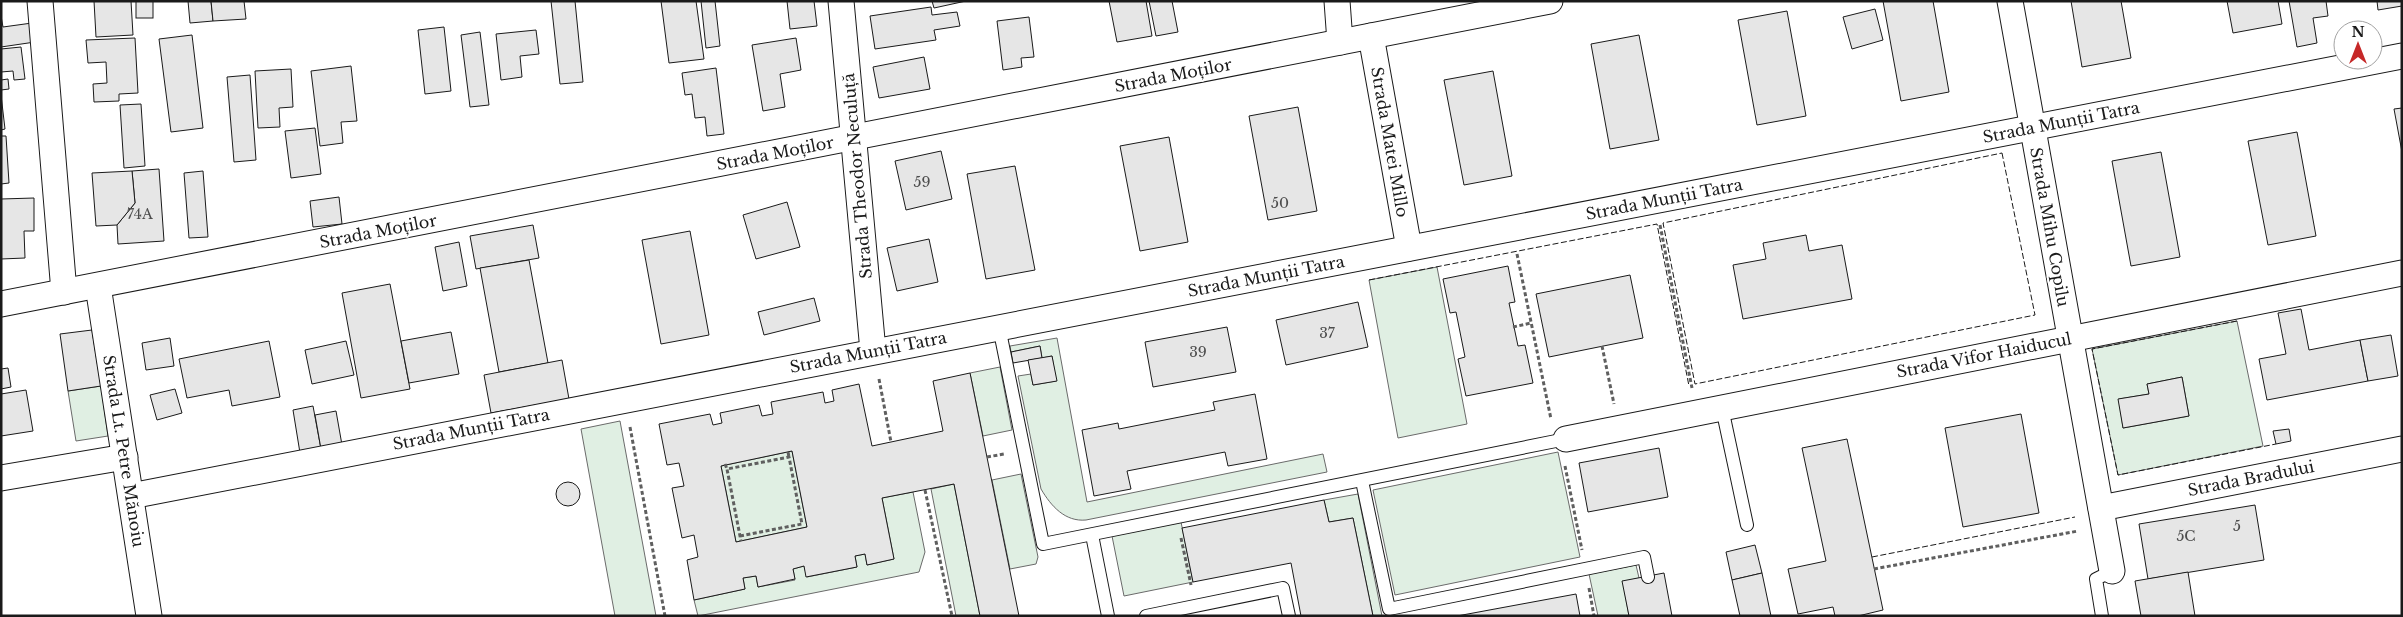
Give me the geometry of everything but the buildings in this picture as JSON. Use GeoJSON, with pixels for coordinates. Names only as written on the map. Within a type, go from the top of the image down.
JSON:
{"type":"FeatureCollection","features":[{"type":"Feature","properties":{"kind":"street"},"geometry":{"type":"LineString","coordinates":[[40,1],[64,292]]}},
{"type":"Feature","properties":{"kind":"street","name":"Strada Theodor Neculuță"},"geometry":{"type":"LineString","coordinates":[[841,1],[873,351]]}},
{"type":"Feature","properties":{"kind":"street"},"geometry":{"type":"LineString","coordinates":[[1337,1],[1340,42]]}},
{"type":"Feature","properties":{"kind":"street","name":"Strada Moților"},"geometry":{"type":"LineString","coordinates":[[1,304],[1550,1]]}},
{"type":"Feature","properties":{"kind":"street","name":"Strada Mihu Copilu"},"geometry":{"type":"LineString","coordinates":[[2010,1],[2112,571]]}},
{"type":"Feature","properties":{"kind":"street","name":"Strada Matei Millo"},"geometry":{"type":"LineString","coordinates":[[1371,36],[1408,248]]}},
{"type":"Feature","properties":{"kind":"street","name":"Strada Munții Tatra"},"geometry":{"type":"LineString","coordinates":[[130,496],[2402,56]]}},
{"type":"Feature","properties":{"kind":"street","name":"Strada Vifor Haiducul"},"geometry":{"type":"LineString","coordinates":[[1560,441],[2402,273]]}},
{"type":"Feature","properties":{"kind":"street","name":"Strada Lt. Petre Mănoiu"},"geometry":{"type":"LineString","coordinates":[[98,286],[149,616]]}},
{"type":"Feature","properties":{"kind":"street","name":"Strada Bradului"},"geometry":{"type":"LineString","coordinates":[[2102,517],[2402,449]]}},
{"type":"Feature","properties":{"kind":"street"},"geometry":{"type":"LineString","coordinates":[[1,478],[125,457]]}},
{"type":"Feature","properties":{"kind":"lane"},"geometry":{"type":"LineString","coordinates":[[999,327],[1043,544],[1560,441]]}},
{"type":"Feature","properties":{"kind":"lane"},"geometry":{"type":"LineString","coordinates":[[1722,408],[1747,525]]}},
{"type":"Feature","properties":{"kind":"lane"},"geometry":{"type":"LineString","coordinates":[[1362,480],[1389,612],[1644,557],[1648,577]]}},
{"type":"Feature","properties":{"kind":"lane"},"geometry":{"type":"LineString","coordinates":[[1092,535],[1108,616]]}},
{"type":"Feature","properties":{"kind":"lane"},"geometry":{"type":"LineString","coordinates":[[2102,616],[2096,579],[2112,571]]}},
{"type":"Feature","properties":{"kind":"lane"},"geometry":{"type":"LineString","coordinates":[[1146,616],[1283,588],[1289,616]]}},
{"type":"Feature","properties":{"kind":"path"},"geometry":{"type":"LineString","coordinates":[[1655,200],[1697,413]]}},
{"type":"Feature","properties":{"kind":"path"},"geometry":{"type":"LineString","coordinates":[[1512,228],[1531,323],[1560,441],[1594,616]]}},
{"type":"Feature","properties":{"kind":"path"},"geometry":{"type":"LineString","coordinates":[[1514,327],[1531,323]]}},
{"type":"Feature","properties":{"kind":"path"},"geometry":{"type":"LineString","coordinates":[[1602,346],[1618,429]]}},
{"type":"Feature","properties":{"kind":"path"},"geometry":{"type":"LineString","coordinates":[[873,351],[890,442]]}},
{"type":"Feature","properties":{"kind":"path"},"geometry":{"type":"LineString","coordinates":[[625,400],[665,616]]}},
{"type":"Feature","properties":{"kind":"path"},"geometry":{"type":"LineString","coordinates":[[788,452],[803,528]]}},
{"type":"Feature","properties":{"kind":"path"},"geometry":{"type":"LineString","coordinates":[[727,469],[789,457]]}},
{"type":"Feature","properties":{"kind":"path"},"geometry":{"type":"LineString","coordinates":[[726,464],[741,541]]}},
{"type":"Feature","properties":{"kind":"path"},"geometry":{"type":"LineString","coordinates":[[925,490],[952,616]]}},
{"type":"Feature","properties":{"kind":"path"},"geometry":{"type":"LineString","coordinates":[[1874,569],[2102,517]]}},
{"type":"Feature","properties":{"kind":"path"},"geometry":{"type":"LineString","coordinates":[[1177,518],[1192,589]]}},
{"type":"Feature","properties":{"kind":"path"},"geometry":{"type":"LineString","coordinates":[[740,536],[802,524]]}},
{"type":"Feature","properties":{"kind":"green space"},"geometry":{"type":"Polygon","coordinates":[[[1437,267],[1467,424],[1398,438],[1369,280],[1437,267]]]}},
{"type":"Feature","properties":{"kind":"green space"},"geometry":{"type":"Polygon","coordinates":[[[2237,321],[2263,446],[2118,475],[2092,349],[2237,321]],[[2182,377],[2147,384],[2149,394],[2119,399],[2123,428],[2189,416],[2182,377]]]}},
{"type":"Feature","properties":{"kind":"green space"},"geometry":{"type":"Polygon","coordinates":[[[1057,338],[1087,502],[1323,454],[1327,472],[1086,520],[1065,516],[1054,507],[1041,489],[1018,376],[1031,374],[1033,385],[1056,381],[1052,356],[1042,358],[1040,346],[1011,352],[1010,346],[1057,338]]]}},
{"type":"Feature","properties":{"kind":"green space"},"geometry":{"type":"Polygon","coordinates":[[[1000,367],[1012,430],[983,436],[970,373],[1000,367]]]}},
{"type":"Feature","properties":{"kind":"green space"},"geometry":{"type":"Polygon","coordinates":[[[101,386],[108,436],[76,441],[68,391],[101,386]]]}},
{"type":"Feature","properties":{"kind":"green space"},"geometry":{"type":"Polygon","coordinates":[[[620,421],[656,616],[615,616],[581,429],[620,421]]]}},
{"type":"Feature","properties":{"kind":"green space"},"geometry":{"type":"Polygon","coordinates":[[[792,451],[807,527],[736,542],[721,466],[792,451]]]}},
{"type":"Feature","properties":{"kind":"green space"},"geometry":{"type":"Polygon","coordinates":[[[1558,452],[1580,557],[1395,595],[1373,490],[1558,452]]]}},
{"type":"Feature","properties":{"kind":"green space"},"geometry":{"type":"Polygon","coordinates":[[[1021,474],[1038,557],[1036,564],[1010,569],[992,480],[1021,474]]]}},
{"type":"Feature","properties":{"kind":"green space"},"geometry":{"type":"Polygon","coordinates":[[[954,484],[980,616],[956,616],[931,489],[954,484]]]}},
{"type":"Feature","properties":{"kind":"green space"},"geometry":{"type":"Polygon","coordinates":[[[913,492],[925,552],[919,572],[698,616],[694,600],[745,589],[743,578],[756,576],[758,587],[795,580],[793,569],[804,566],[807,577],[857,567],[855,556],[865,554],[867,565],[894,559],[882,498],[913,492]]]}},
{"type":"Feature","properties":{"kind":"green space"},"geometry":{"type":"Polygon","coordinates":[[[1358,494],[1382,616],[1373,616],[1353,518],[1329,522],[1324,500],[1358,494]]]}},
{"type":"Feature","properties":{"kind":"green space"},"geometry":{"type":"Polygon","coordinates":[[[1181,522],[1193,582],[1124,596],[1112,536],[1181,522]]]}},
{"type":"Feature","properties":{"kind":"green space"},"geometry":{"type":"Polygon","coordinates":[[[1636,565],[1639,578],[1623,582],[1629,616],[1598,616],[1589,574],[1636,565]]]}},
{"type":"Feature","properties":{"kind":"fence"},"geometry":{"type":"LineString","coordinates":[[2002,153],[2035,315],[1695,384],[1663,223],[2002,153]]}},
{"type":"Feature","properties":{"kind":"fence"},"geometry":{"type":"LineString","coordinates":[[1369,280],[1657,224],[1689,386]]}},
{"type":"Feature","properties":{"kind":"fence"},"geometry":{"type":"LineString","coordinates":[[2237,321],[2092,349],[2118,475],[2276,444]]}},
{"type":"Feature","properties":{"kind":"fence"},"geometry":{"type":"LineString","coordinates":[[1872,557],[2075,517]]}}]}
